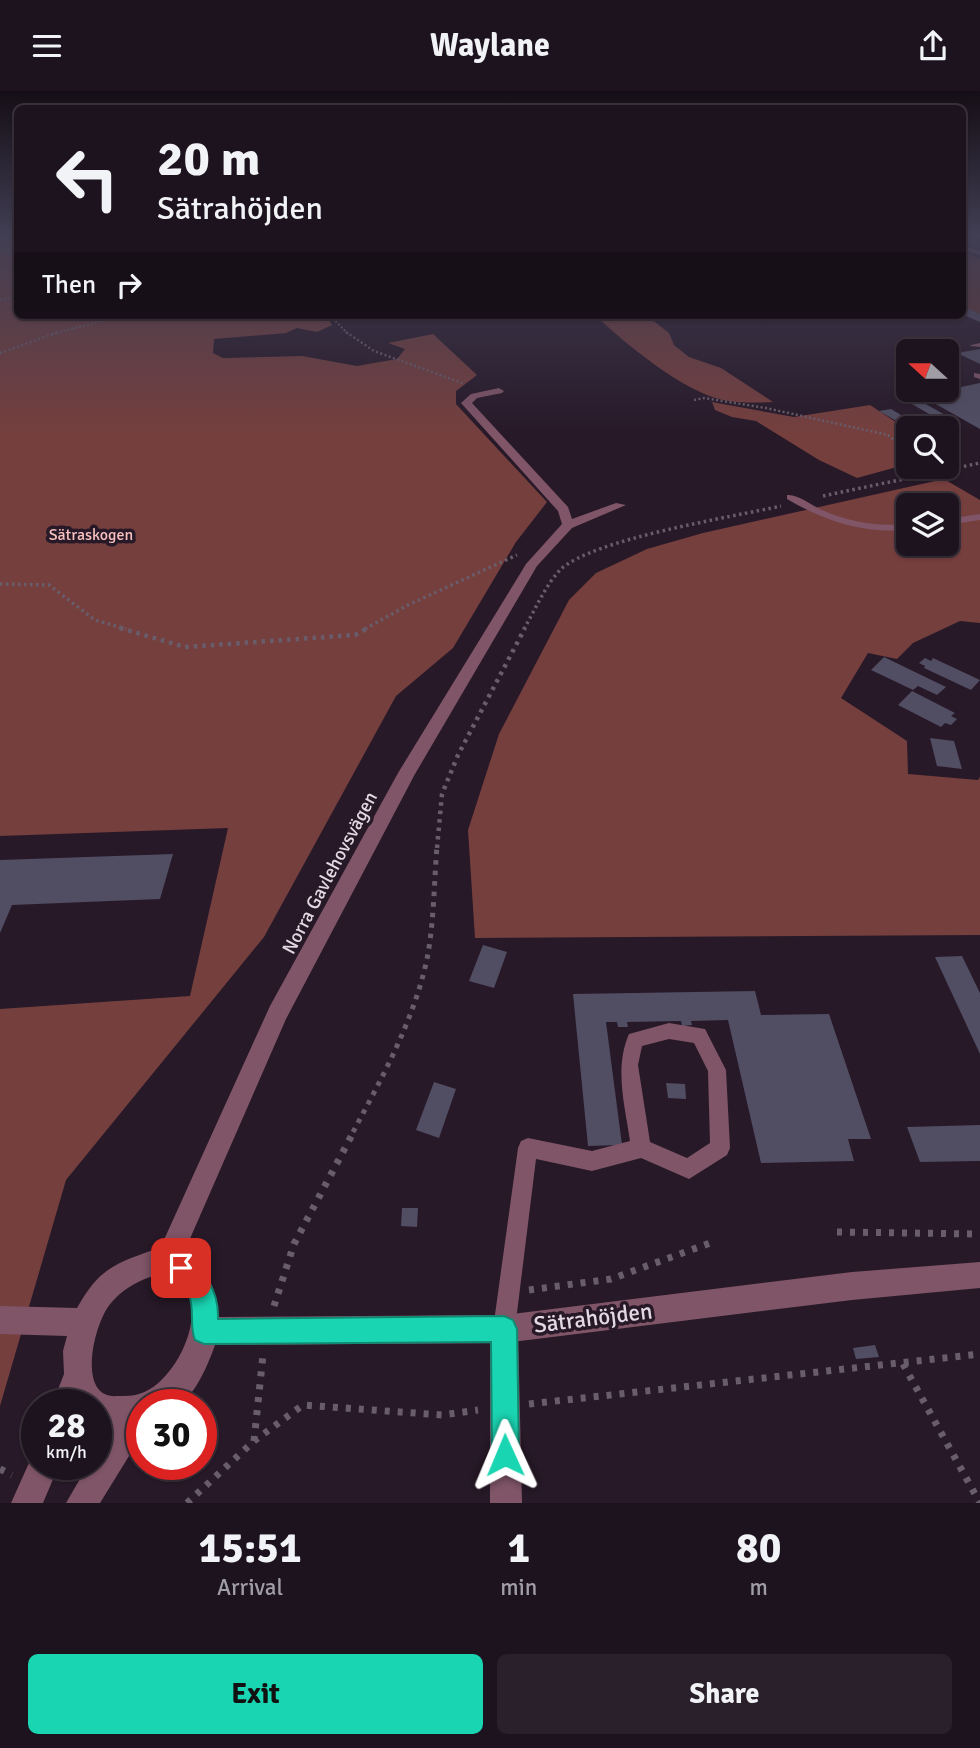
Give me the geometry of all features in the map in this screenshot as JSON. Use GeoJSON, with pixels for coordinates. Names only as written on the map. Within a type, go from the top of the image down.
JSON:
{"type":"FeatureCollection","features":[{"type":"Feature","properties":{"kind":"street"},"geometry":{"type":"LineString","coordinates":[[492,392],[474,396],[466,403],[564,510],[563,530]]}},
{"type":"Feature","properties":{"kind":"street","name":"Norra Gavlehovsvägen"},"geometry":{"type":"LineString","coordinates":[[166,1263],[278,1013],[407,773],[532,564],[563,530],[620,505]]}},
{"type":"Feature","properties":{"kind":"street"},"geometry":{"type":"LineString","coordinates":[[72,1389],[77,1342],[83,1322],[95,1301],[128,1271],[148,1264],[166,1263],[181,1268],[193,1279],[202,1293],[205,1311],[204,1331],[197,1357],[173,1389]]}},
{"type":"Feature","properties":{"kind":"street","name":"Sätrahöjden"},"geometry":{"type":"LineString","coordinates":[[204,1331],[504,1329],[852,1286],[980,1275]]}},
{"type":"Feature","properties":{"kind":"street"},"geometry":{"type":"LineString","coordinates":[[0,1320],[83,1322]]}},
{"type":"Feature","properties":{"kind":"street"},"geometry":{"type":"LineString","coordinates":[[504,1329],[506,1503]]}},
{"type":"Feature","properties":{"kind":"street"},"geometry":{"type":"LineString","coordinates":[[82,1503],[126,1436]]}},
{"type":"Feature","properties":{"kind":"street"},"geometry":{"type":"LineString","coordinates":[[27,1503],[37,1480]]}},
{"type":"Feature","properties":{"kind":"lane"},"geometry":{"type":"LineString","coordinates":[[794,500],[817,512],[870,527],[896,527]]}},
{"type":"Feature","properties":{"kind":"lane"},"geometry":{"type":"LineString","coordinates":[[959,520],[980,517]]}},
{"type":"Feature","properties":{"kind":"lane"},"geometry":{"type":"LineString","coordinates":[[504,1329],[528,1148],[592,1160],[641,1148],[690,1169],[720,1148],[717,1070],[699,1035],[669,1031],[635,1040],[629,1065],[641,1148]]}},
{"type":"Feature","properties":{"kind":"path"},"geometry":{"type":"LineString","coordinates":[[0,353],[37,338],[111,319]]}},
{"type":"Feature","properties":{"kind":"path"},"geometry":{"type":"LineString","coordinates":[[333,319],[340,330],[376,354],[492,392]]}},
{"type":"Feature","properties":{"kind":"path"},"geometry":{"type":"LineString","coordinates":[[694,400],[704,398],[766,408],[888,435],[896,442]]}},
{"type":"Feature","properties":{"kind":"path"},"geometry":{"type":"LineString","coordinates":[[959,467],[980,463]]}},
{"type":"Feature","properties":{"kind":"path"},"geometry":{"type":"LineString","coordinates":[[254,1441],[266,1331],[294,1244],[378,1086],[411,1012],[427,958],[442,794],[458,755],[542,596],[560,570],[579,556],[652,531],[901,479]]}},
{"type":"Feature","properties":{"kind":"path"},"geometry":{"type":"LineString","coordinates":[[0,584],[49,585],[95,620],[185,647],[355,635],[408,605],[563,530]]}},
{"type":"Feature","properties":{"kind":"path"},"geometry":{"type":"LineString","coordinates":[[837,1232],[980,1234]]}},
{"type":"Feature","properties":{"kind":"path"},"geometry":{"type":"LineString","coordinates":[[510,1293],[611,1279],[713,1243]]}},
{"type":"Feature","properties":{"kind":"path"},"geometry":{"type":"LineString","coordinates":[[187,1503],[254,1441],[303,1405],[442,1415],[980,1354]]}},
{"type":"Feature","properties":{"kind":"path"},"geometry":{"type":"LineString","coordinates":[[903,1364],[980,1503]]}},
{"type":"Feature","properties":{"kind":"shaded area"},"geometry":{"type":"Polygon","coordinates":[[[966,301],[980,301],[980,322],[966,315],[966,301]]]}},
{"type":"Feature","properties":{"kind":"green space","name":"Sätraskogen"},"geometry":{"type":"Polygon","coordinates":[[[0,301],[14,301],[14,319],[328,319],[332,325],[317,332],[297,328],[286,333],[214,339],[213,353],[223,358],[302,356],[357,366],[397,359],[405,349],[388,343],[433,334],[477,375],[456,391],[456,404],[547,502],[516,542],[453,648],[396,696],[264,937],[66,1180],[0,1406],[0,1009],[190,996],[228,828],[0,836],[0,301]]]}},
{"type":"Feature","properties":{"kind":"green space"},"geometry":{"type":"Polygon","coordinates":[[[600,319],[651,319],[669,333],[674,345],[689,357],[721,368],[773,402],[748,403],[707,395],[673,377],[600,319]]]}},
{"type":"Feature","properties":{"kind":"green space"},"geometry":{"type":"Polygon","coordinates":[[[712,402],[794,417],[870,405],[896,422],[896,467],[857,478],[819,460],[756,421],[732,417],[715,410],[712,402]]]}},
{"type":"Feature","properties":{"kind":"green space"},"geometry":{"type":"Polygon","coordinates":[[[944,479],[980,500],[980,623],[960,621],[913,643],[897,659],[868,653],[841,698],[907,741],[908,774],[978,780],[980,777],[980,935],[475,938],[468,830],[499,734],[569,600],[596,573],[647,549],[703,533],[944,479]]]}},
{"type":"Feature","properties":{"kind":"building"},"geometry":{"type":"Polygon","coordinates":[[[966,308],[980,314],[980,322],[966,316],[966,308]]]}},
{"type":"Feature","properties":{"kind":"building"},"geometry":{"type":"Polygon","coordinates":[[[980,349],[980,364],[959,354],[980,349]]]}},
{"type":"Feature","properties":{"kind":"building"},"geometry":{"type":"Polygon","coordinates":[[[980,383],[980,429],[934,403],[959,403],[959,387],[980,383]]]}},
{"type":"Feature","properties":{"kind":"building"},"geometry":{"type":"Polygon","coordinates":[[[910,403],[924,403],[947,416],[933,416],[910,403]]]}},
{"type":"Feature","properties":{"kind":"building"},"geometry":{"type":"Polygon","coordinates":[[[891,409],[903,416],[896,416],[896,421],[879,411],[891,409]]]}},
{"type":"Feature","properties":{"kind":"building"},"geometry":{"type":"Polygon","coordinates":[[[884,657],[946,687],[937,695],[918,686],[913,690],[871,670],[884,657]]]}},
{"type":"Feature","properties":{"kind":"building"},"geometry":{"type":"Polygon","coordinates":[[[925,658],[931,661],[933,658],[980,680],[971,690],[924,668],[925,666],[919,663],[925,658]]]}},
{"type":"Feature","properties":{"kind":"building"},"geometry":{"type":"Polygon","coordinates":[[[912,691],[955,713],[951,716],[957,719],[951,725],[945,723],[941,727],[898,705],[912,691]]]}},
{"type":"Feature","properties":{"kind":"building"},"geometry":{"type":"Polygon","coordinates":[[[930,738],[954,741],[962,769],[937,766],[930,738]]]}},
{"type":"Feature","properties":{"kind":"building"},"geometry":{"type":"Polygon","coordinates":[[[173,854],[160,899],[12,905],[0,933],[0,860],[173,854]]]}},
{"type":"Feature","properties":{"kind":"building"},"geometry":{"type":"Polygon","coordinates":[[[483,945],[507,952],[494,988],[469,981],[483,945]]]}},
{"type":"Feature","properties":{"kind":"building"},"geometry":{"type":"Polygon","coordinates":[[[962,956],[980,993],[980,1054],[935,957],[962,956]]]}},
{"type":"Feature","properties":{"kind":"building"},"geometry":{"type":"Polygon","coordinates":[[[755,991],[761,1015],[829,1014],[871,1139],[848,1139],[854,1161],[761,1163],[728,1020],[691,1021],[692,1025],[682,1026],[681,1021],[627,1022],[628,1027],[618,1027],[617,1022],[606,1022],[622,1145],[588,1146],[573,994],[755,991]]]}},
{"type":"Feature","properties":{"kind":"building"},"geometry":{"type":"Polygon","coordinates":[[[434,1082],[456,1089],[439,1138],[416,1130],[434,1082]]]}},
{"type":"Feature","properties":{"kind":"building"},"geometry":{"type":"Polygon","coordinates":[[[666,1083],[685,1084],[686,1099],[668,1098],[666,1083]]]}},
{"type":"Feature","properties":{"kind":"building"},"geometry":{"type":"Polygon","coordinates":[[[980,1125],[980,1161],[920,1162],[907,1127],[980,1125]]]}},
{"type":"Feature","properties":{"kind":"building"},"geometry":{"type":"Polygon","coordinates":[[[402,1208],[418,1208],[417,1227],[401,1226],[402,1208]]]}},
{"type":"Feature","properties":{"kind":"building"},"geometry":{"type":"Polygon","coordinates":[[[875,1345],[879,1357],[856,1359],[853,1348],[875,1345]]]}},
{"type":"Feature","properties":{"kind":"route"},"geometry":{"type":"LineString","coordinates":[[181,1268],[193,1279],[202,1293],[204,1331],[504,1329],[505,1455]]}}]}
